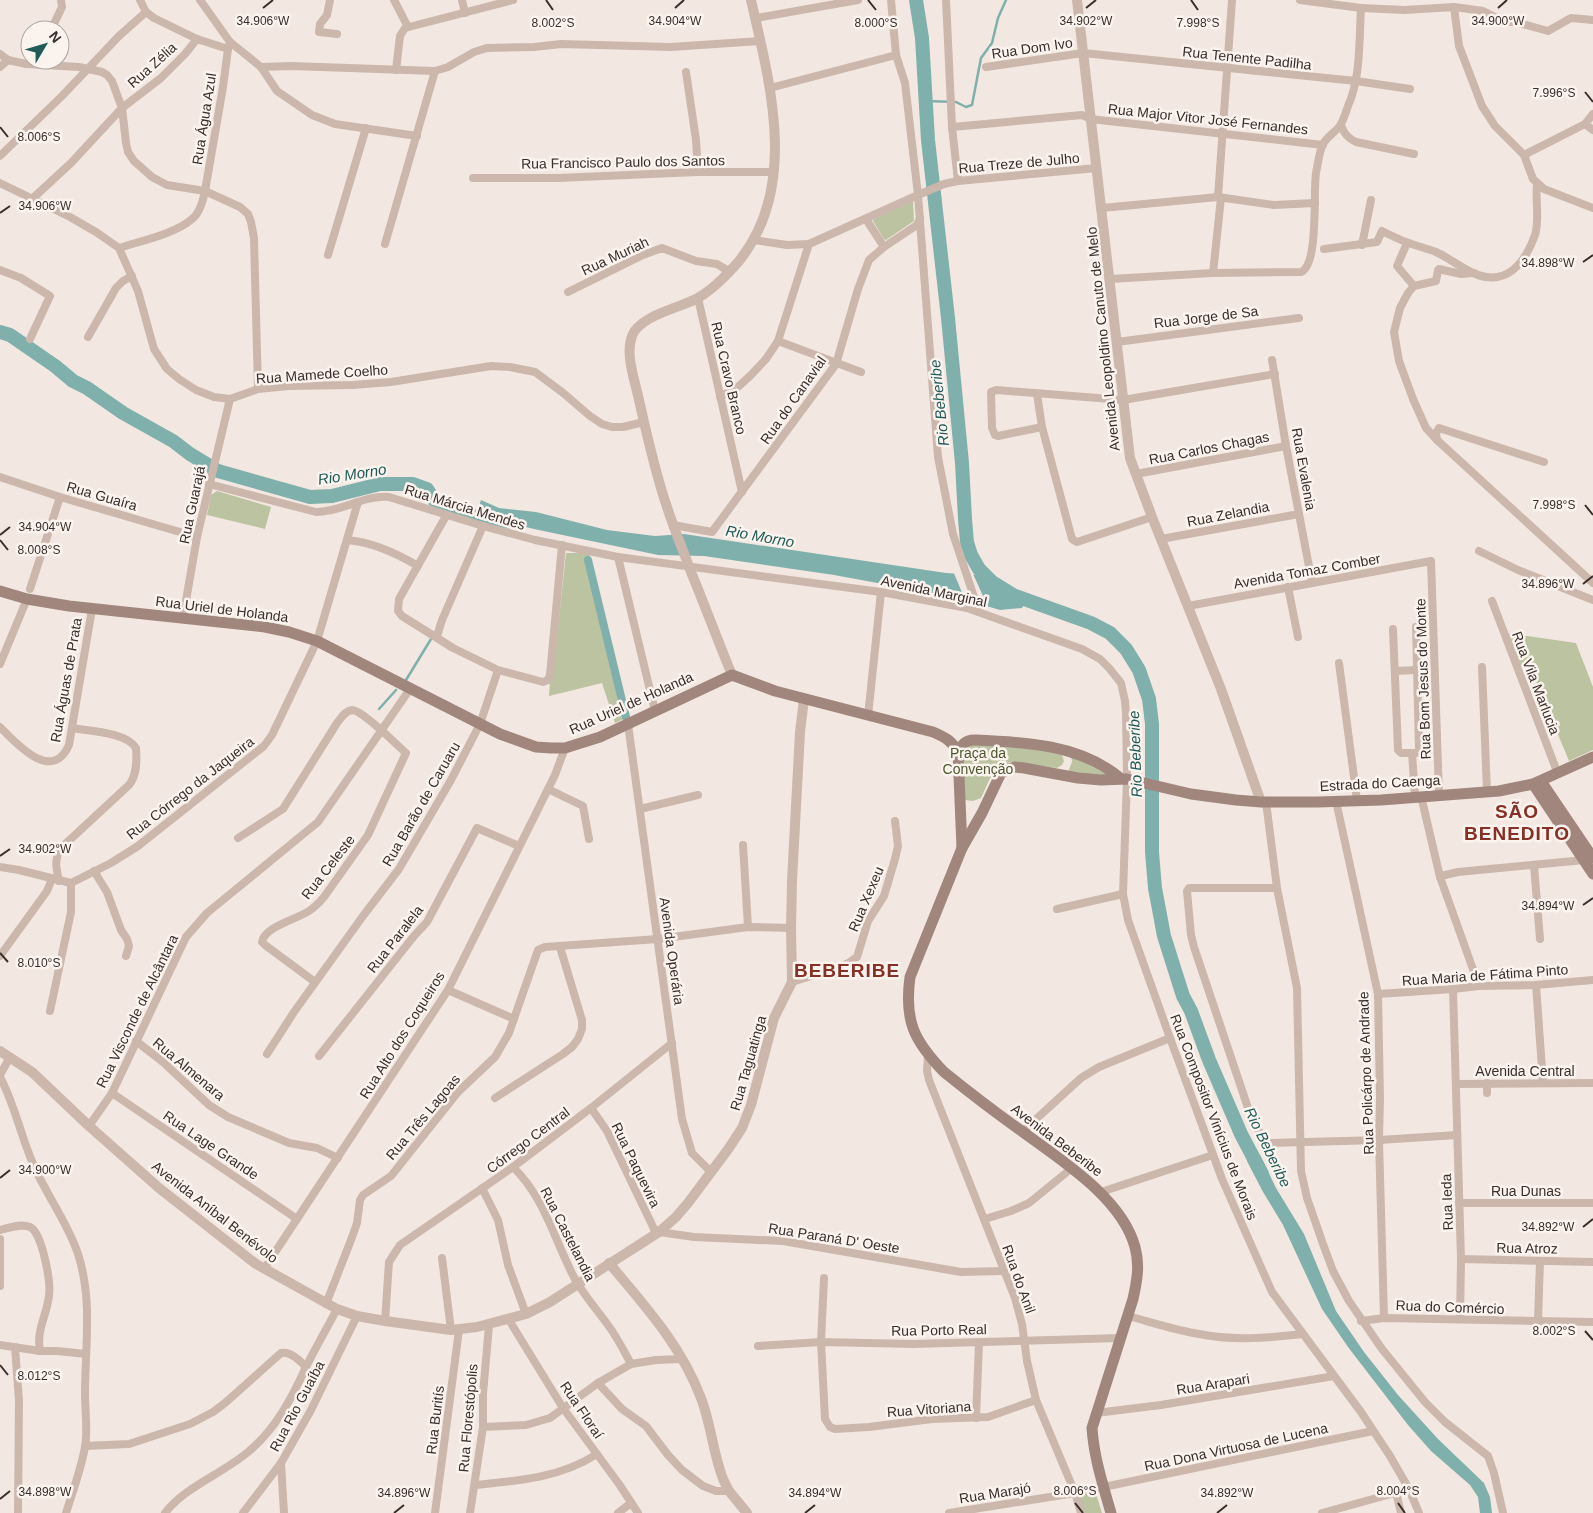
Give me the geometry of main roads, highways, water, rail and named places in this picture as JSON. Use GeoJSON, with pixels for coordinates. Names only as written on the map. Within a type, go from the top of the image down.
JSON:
{"type":"FeatureCollection","features":[{"type":"Feature","properties":{"kind":"main road","name":"Rua Uriel de Holanda"},"geometry":{"type":"LineString","coordinates":[[0,591],[29,594],[92,608],[265,626],[289,632],[317,641],[480,724],[536,747],[565,748],[600,737],[732,675],[756,685],[804,699],[933,732],[946,737],[958,752]]}},
{"type":"Feature","properties":{"kind":"main road"},"geometry":{"type":"LineString","coordinates":[[958,752],[962,744],[968,740],[1044,746],[1082,755],[1109,768],[1124,778]]}},
{"type":"Feature","properties":{"kind":"main road","name":"Avenida Beberibe"},"geometry":{"type":"LineString","coordinates":[[958,752],[962,848]]}},
{"type":"Feature","properties":{"kind":"main road"},"geometry":{"type":"LineString","coordinates":[[1078,778],[1088,770],[1088,765],[1082,755]]}},
{"type":"Feature","properties":{"kind":"main road","name":"Estrada do Caenga"},"geometry":{"type":"LineString","coordinates":[[1124,778],[1191,794],[1263,802],[1336,801],[1487,792],[1537,783],[1593,757]]}},
{"type":"Feature","properties":{"kind":"main road","name":"Avenida Beberibe"},"geometry":{"type":"LineString","coordinates":[[1078,778],[1015,767],[1001,773],[982,813],[962,848],[910,977],[908,994],[910,1022],[928,1056],[952,1078],[1101,1192],[1129,1231],[1135,1247],[1138,1264],[1137,1278],[1128,1316],[1092,1428],[1093,1446],[1111,1513]]}},
{"type":"Feature","properties":{"kind":"main road"},"geometry":{"type":"LineString","coordinates":[[1078,778],[1100,780],[1124,778]]}},
{"type":"Feature","properties":{"kind":"main road"},"geometry":{"type":"LineString","coordinates":[[1537,783],[1589,859],[1593,874]]}},
{"type":"Feature","properties":{"kind":"main road"},"geometry":{"type":"LineString","coordinates":[[960,804],[969,816],[982,813]]}},
{"type":"Feature","properties":{"kind":"water"},"geometry":{"type":"Polygon","coordinates":[[[481,500],[499,508],[536,512],[607,530],[655,536],[684,534],[946,573],[978,575],[991,588],[1024,605],[1022,608],[1000,610],[959,598],[834,575],[704,556],[658,555],[476,515],[481,500]]]}},
{"type":"Feature","properties":{"kind":"water"},"geometry":{"type":"Polygon","coordinates":[[[1260,1155],[1276,1188],[1304,1234],[1336,1311],[1364,1352],[1398,1395],[1438,1439],[1484,1483],[1490,1497],[1492,1513],[1480,1513],[1478,1497],[1470,1485],[1431,1451],[1408,1425],[1348,1347],[1322,1309],[1283,1225],[1247,1161],[1260,1155]]]}},
{"type":"Feature","properties":{"kind":"waterway","name":"Rio Beberibe"},"geometry":{"type":"LineString","coordinates":[[916,0],[922,38],[928,140],[962,463],[967,542],[971,555],[979,569],[992,582],[1013,595],[1091,623],[1110,633],[1126,649],[1139,670],[1149,699],[1152,724],[1152,852],[1155,888],[1164,936],[1183,996],[1191,1011],[1209,1060],[1241,1134],[1262,1174]]}},
{"type":"Feature","properties":{"kind":"waterway"},"geometry":{"type":"LineString","coordinates":[[926,101],[956,102],[966,107],[972,105],[981,58],[992,43],[998,18],[1006,0]]}},
{"type":"Feature","properties":{"kind":"waterway","name":"Rio Morno"},"geometry":{"type":"LineString","coordinates":[[0,332],[10,335],[73,381],[87,388],[123,413],[173,441],[218,471],[310,497],[332,496],[380,484],[413,484],[427,489],[434,500],[468,515],[485,516],[503,522],[523,520]]}},
{"type":"Feature","properties":{"kind":"waterway"},"geometry":{"type":"LineString","coordinates":[[588,560],[626,717]]}},
{"type":"Feature","properties":{"kind":"waterway"},"geometry":{"type":"LineString","coordinates":[[406,680],[431,639]]}},
{"type":"Feature","properties":{"kind":"waterway"},"geometry":{"type":"LineString","coordinates":[[379,709],[396,690]]}},
{"type":"Feature","properties":{"kind":"district","name":"SÃO BENEDITO"},"geometry":{"type":"Point","coordinates":[1517,822]}},
{"type":"Feature","properties":{"kind":"district","name":"BEBERIBE"},"geometry":{"type":"Point","coordinates":[847,970]}},
{"type":"Feature","properties":{"kind":"park label","name":"Praça da Convenção"},"geometry":{"type":"Point","coordinates":[978,762]}}]}
